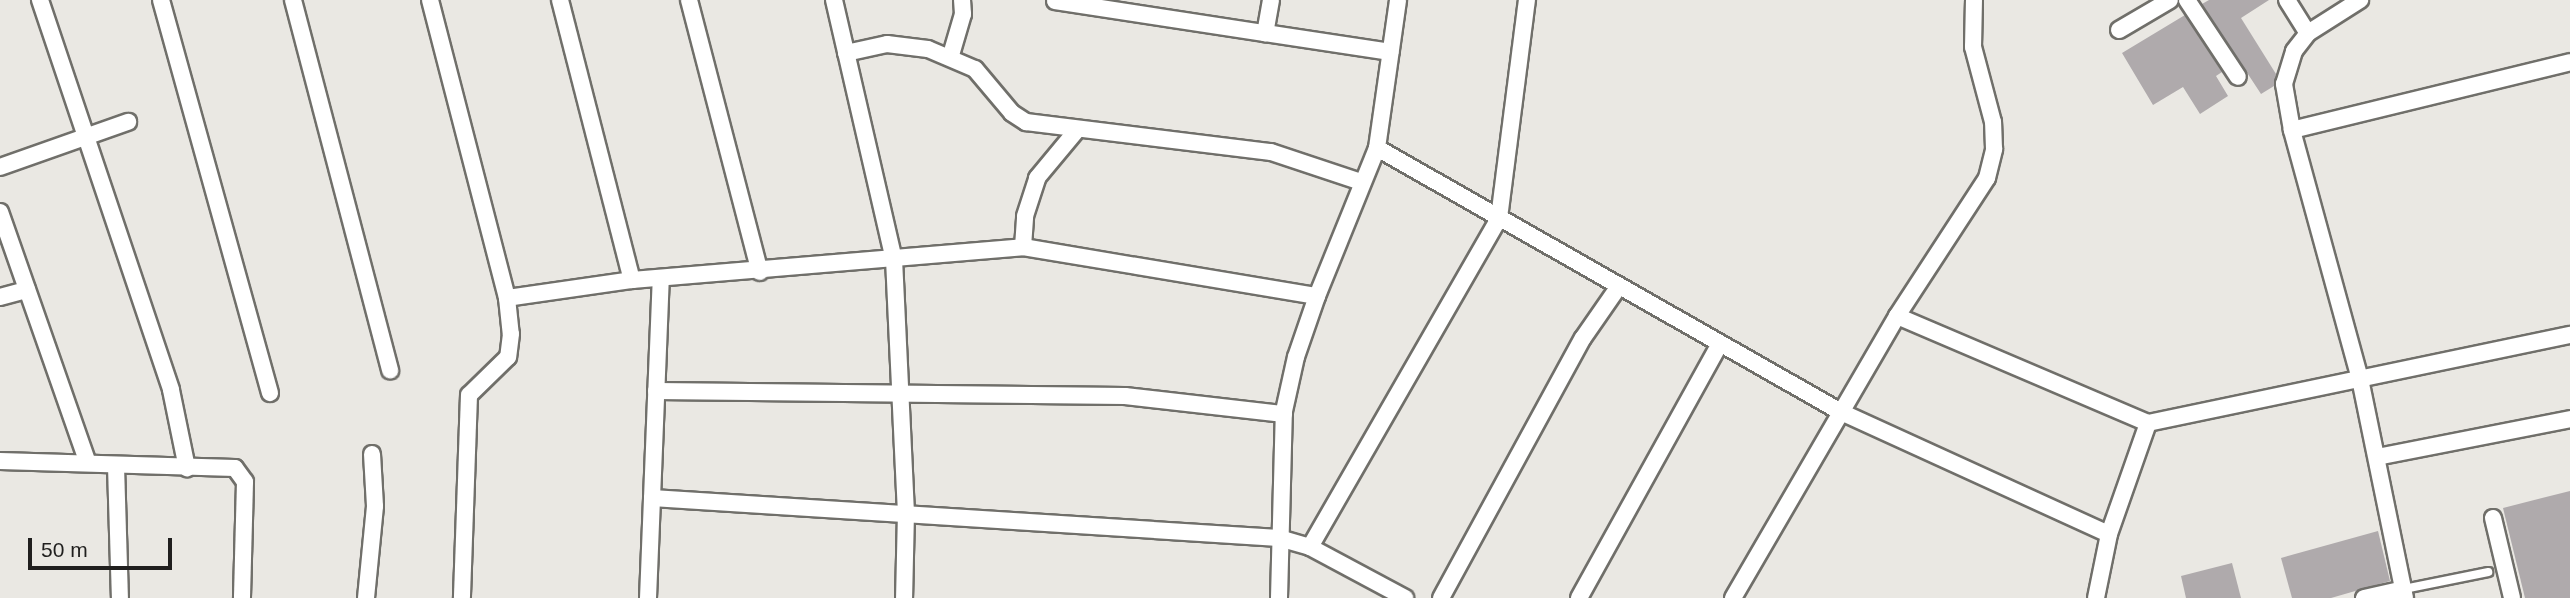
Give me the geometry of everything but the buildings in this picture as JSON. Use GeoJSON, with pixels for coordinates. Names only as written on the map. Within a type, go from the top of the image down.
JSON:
{"type":"FeatureCollection","features":[{"type":"Feature","properties":{"kind":"street"},"geometry":{"type":"LineString","coordinates":[[40,0],[171,390],[187,468]]}},
{"type":"Feature","properties":{"kind":"street"},"geometry":{"type":"LineString","coordinates":[[161,0],[270,393]]}},
{"type":"Feature","properties":{"kind":"street"},"geometry":{"type":"LineString","coordinates":[[293,0],[390,371]]}},
{"type":"Feature","properties":{"kind":"street"},"geometry":{"type":"LineString","coordinates":[[430,0],[507,298],[508,357],[469,395],[466,410],[462,598]]}},
{"type":"Feature","properties":{"kind":"street"},"geometry":{"type":"LineString","coordinates":[[560,0],[632,281]]}},
{"type":"Feature","properties":{"kind":"street"},"geometry":{"type":"LineString","coordinates":[[689,0],[760,272]]}},
{"type":"Feature","properties":{"kind":"street"},"geometry":{"type":"LineString","coordinates":[[834,0],[894,259],[906,512],[904,598]]}},
{"type":"Feature","properties":{"kind":"street"},"geometry":{"type":"LineString","coordinates":[[951,55],[963,14],[962,0]]}},
{"type":"Feature","properties":{"kind":"street"},"geometry":{"type":"LineString","coordinates":[[1265,33],[1271,0]]}},
{"type":"Feature","properties":{"kind":"street"},"geometry":{"type":"LineString","coordinates":[[1279,598],[1284,414],[1296,357],[1317,296],[1377,148],[1398,0]]}},
{"type":"Feature","properties":{"kind":"street"},"geometry":{"type":"LineString","coordinates":[[1310,547],[1499,218],[1527,0]]}},
{"type":"Feature","properties":{"kind":"street"},"geometry":{"type":"LineString","coordinates":[[1733,598],[1897,316],[1989,169],[1993,122],[1973,47],[1973,0]]}},
{"type":"Feature","properties":{"kind":"street"},"geometry":{"type":"LineString","coordinates":[[2119,30],[2170,0]]}},
{"type":"Feature","properties":{"kind":"street"},"geometry":{"type":"LineString","coordinates":[[2188,0],[2238,77]]}},
{"type":"Feature","properties":{"kind":"street"},"geometry":{"type":"LineString","coordinates":[[2287,0],[2308,33]]}},
{"type":"Feature","properties":{"kind":"street"},"geometry":{"type":"LineString","coordinates":[[2360,0],[2308,33],[2294,51],[2284,84],[2292,131],[2360,379],[2404,594],[2364,598]]}},
{"type":"Feature","properties":{"kind":"street"},"geometry":{"type":"LineString","coordinates":[[1055,1],[1142,6],[1265,33],[1391,52]]}},
{"type":"Feature","properties":{"kind":"street"},"geometry":{"type":"LineString","coordinates":[[846,53],[887,44],[951,55],[975,69],[1012,113],[1026,122],[1076,131],[1169,137],[1271,152],[1361,182]]}},
{"type":"Feature","properties":{"kind":"street"},"geometry":{"type":"LineString","coordinates":[[2292,131],[2570,62]]}},
{"type":"Feature","properties":{"kind":"street"},"geometry":{"type":"LineString","coordinates":[[0,167],[128,122]]}},
{"type":"Feature","properties":{"kind":"street"},"geometry":{"type":"LineString","coordinates":[[1023,247],[1025,216],[1037,178],[1076,131]]}},
{"type":"Feature","properties":{"kind":"street"},"geometry":{"type":"LineString","coordinates":[[1377,148],[1841,412],[2109,534]]}},
{"type":"Feature","properties":{"kind":"street"},"geometry":{"type":"LineString","coordinates":[[0,212],[88,463]]}},
{"type":"Feature","properties":{"kind":"street"},"geometry":{"type":"LineString","coordinates":[[507,298],[661,278],[760,272],[1023,247],[1317,296]]}},
{"type":"Feature","properties":{"kind":"street"},"geometry":{"type":"LineString","coordinates":[[648,598],[661,278]]}},
{"type":"Feature","properties":{"kind":"street"},"geometry":{"type":"LineString","coordinates":[[1441,598],[1583,338],[1619,286]]}},
{"type":"Feature","properties":{"kind":"street"},"geometry":{"type":"LineString","coordinates":[[0,298],[27,290]]}},
{"type":"Feature","properties":{"kind":"street"},"geometry":{"type":"LineString","coordinates":[[1897,316],[2148,423],[2570,335]]}},
{"type":"Feature","properties":{"kind":"street"},"geometry":{"type":"LineString","coordinates":[[1579,598],[1720,344]]}},
{"type":"Feature","properties":{"kind":"street"},"geometry":{"type":"LineString","coordinates":[[656,391],[900,391],[1125,396],[1284,414]]}},
{"type":"Feature","properties":{"kind":"street"},"geometry":{"type":"LineString","coordinates":[[2377,457],[2570,418]]}},
{"type":"Feature","properties":{"kind":"street"},"geometry":{"type":"LineString","coordinates":[[2096,598],[2109,534],[2148,423]]}},
{"type":"Feature","properties":{"kind":"street"},"geometry":{"type":"LineString","coordinates":[[366,598],[375,506],[372,454]]}},
{"type":"Feature","properties":{"kind":"street"},"geometry":{"type":"LineString","coordinates":[[0,461],[187,468],[226,466],[242,473],[242,598]]}},
{"type":"Feature","properties":{"kind":"street"},"geometry":{"type":"LineString","coordinates":[[116,466],[120,598]]}},
{"type":"Feature","properties":{"kind":"street"},"geometry":{"type":"LineString","coordinates":[[652,498],[906,512],[1279,538],[1310,547],[1405,598]]}},
{"type":"Feature","properties":{"kind":"street"},"geometry":{"type":"LineString","coordinates":[[2493,518],[2512,598]]}},
{"type":"Feature","properties":{"kind":"lane"},"geometry":{"type":"LineString","coordinates":[[2404,594],[2488,572]]}}]}
